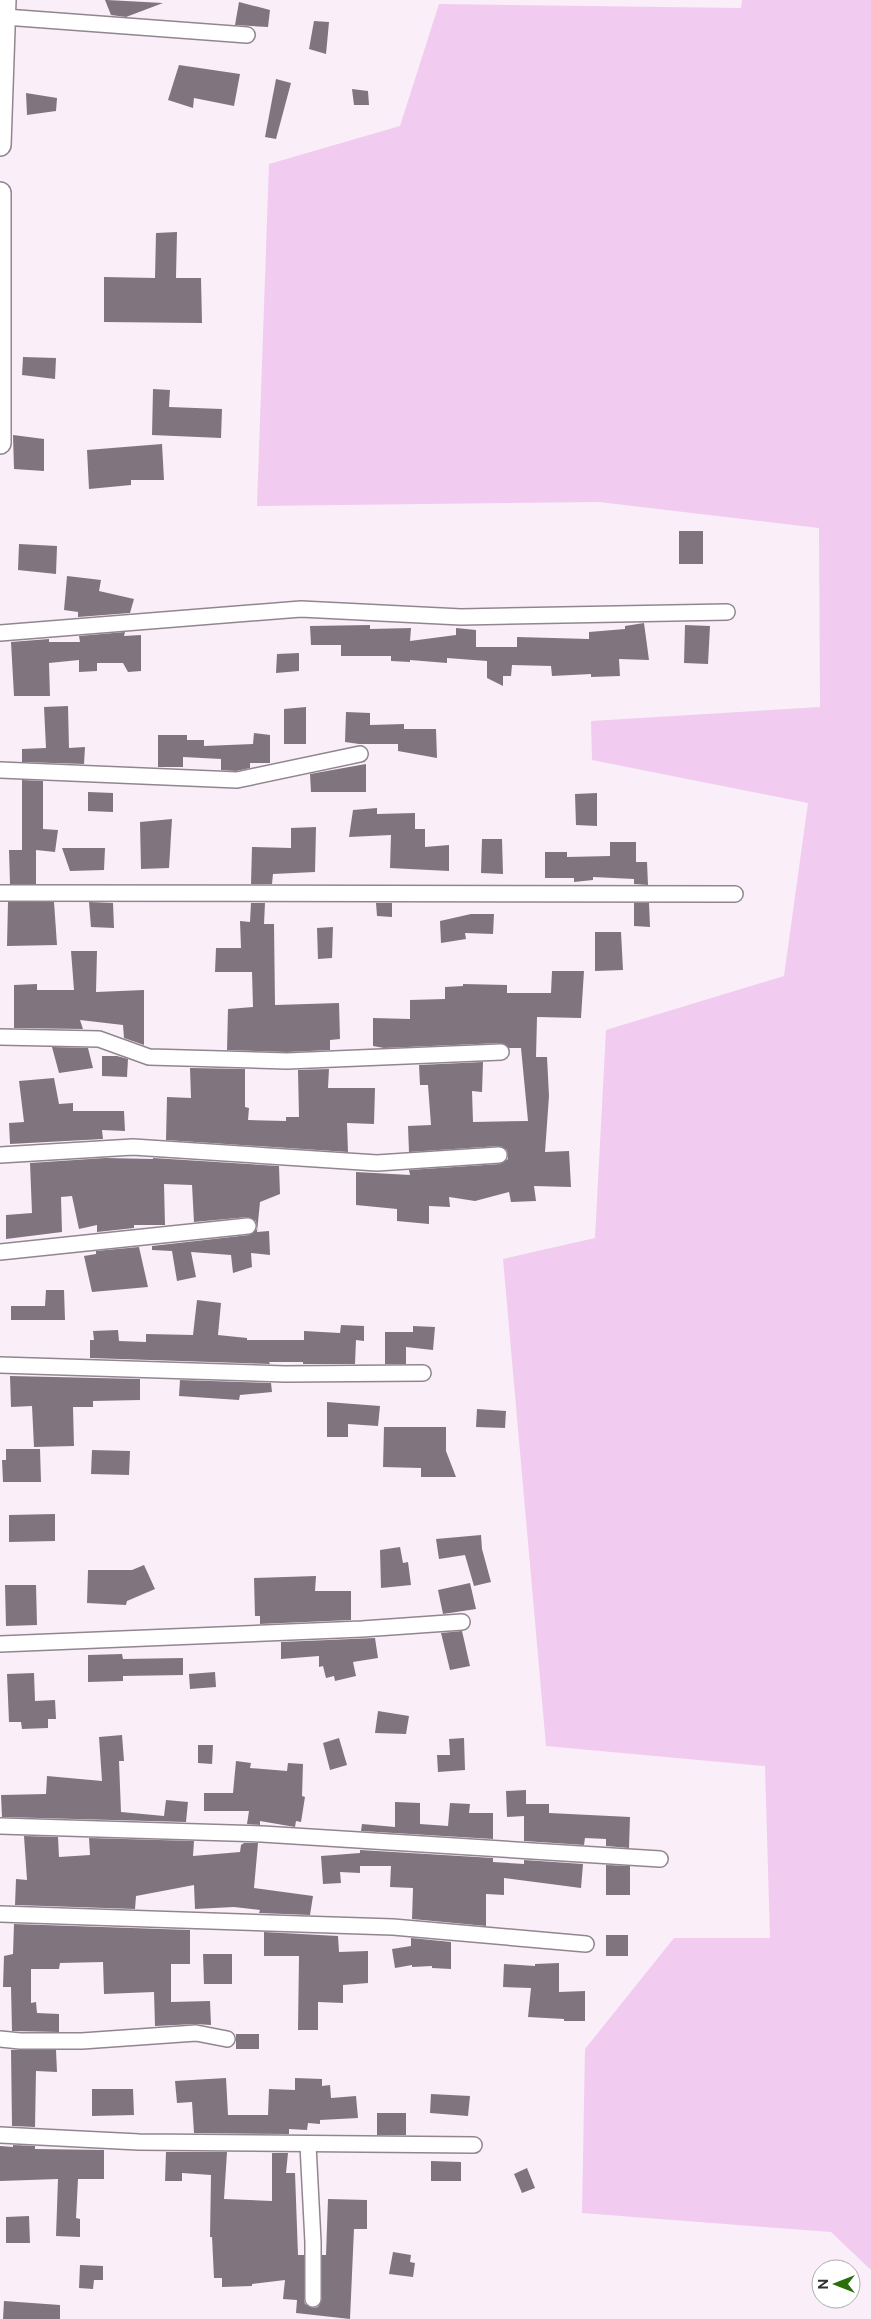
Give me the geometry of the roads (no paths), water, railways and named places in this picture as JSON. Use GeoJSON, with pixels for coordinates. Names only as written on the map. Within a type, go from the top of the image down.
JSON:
{"type":"FeatureCollection","features":[{"type":"Feature","properties":{"kind":"street"},"geometry":{"type":"LineString","coordinates":[[0,144],[4,6],[247,35]]}},
{"type":"Feature","properties":{"kind":"street"},"geometry":{"type":"LineString","coordinates":[[0,193],[0,443]]}},
{"type":"Feature","properties":{"kind":"street"},"geometry":{"type":"LineString","coordinates":[[0,633],[301,609],[461,617],[727,612]]}},
{"type":"Feature","properties":{"kind":"street"},"geometry":{"type":"LineString","coordinates":[[0,770],[237,780],[360,754]]}},
{"type":"Feature","properties":{"kind":"street"},"geometry":{"type":"LineString","coordinates":[[0,893],[735,894]]}},
{"type":"Feature","properties":{"kind":"street"},"geometry":{"type":"LineString","coordinates":[[0,1037],[99,1038],[149,1057],[277,1061],[501,1052]]}},
{"type":"Feature","properties":{"kind":"street"},"geometry":{"type":"LineString","coordinates":[[0,1155],[132,1147],[377,1163],[499,1155]]}},
{"type":"Feature","properties":{"kind":"street"},"geometry":{"type":"LineString","coordinates":[[0,1252],[248,1226]]}},
{"type":"Feature","properties":{"kind":"street"},"geometry":{"type":"LineString","coordinates":[[0,1365],[276,1374],[423,1373]]}},
{"type":"Feature","properties":{"kind":"street"},"geometry":{"type":"LineString","coordinates":[[0,1644],[362,1629],[462,1622]]}},
{"type":"Feature","properties":{"kind":"street"},"geometry":{"type":"LineString","coordinates":[[0,1826],[262,1834],[660,1859]]}},
{"type":"Feature","properties":{"kind":"street"},"geometry":{"type":"LineString","coordinates":[[0,1914],[393,1928],[586,1944]]}},
{"type":"Feature","properties":{"kind":"street"},"geometry":{"type":"LineString","coordinates":[[0,2039],[20,2041],[82,2041],[196,2033],[227,2039]]}},
{"type":"Feature","properties":{"kind":"street"},"geometry":{"type":"LineString","coordinates":[[0,2135],[139,2142],[474,2145]]}},
{"type":"Feature","properties":{"kind":"street"},"geometry":{"type":"LineString","coordinates":[[308,2145],[313,2242],[313,2299]]}}]}
